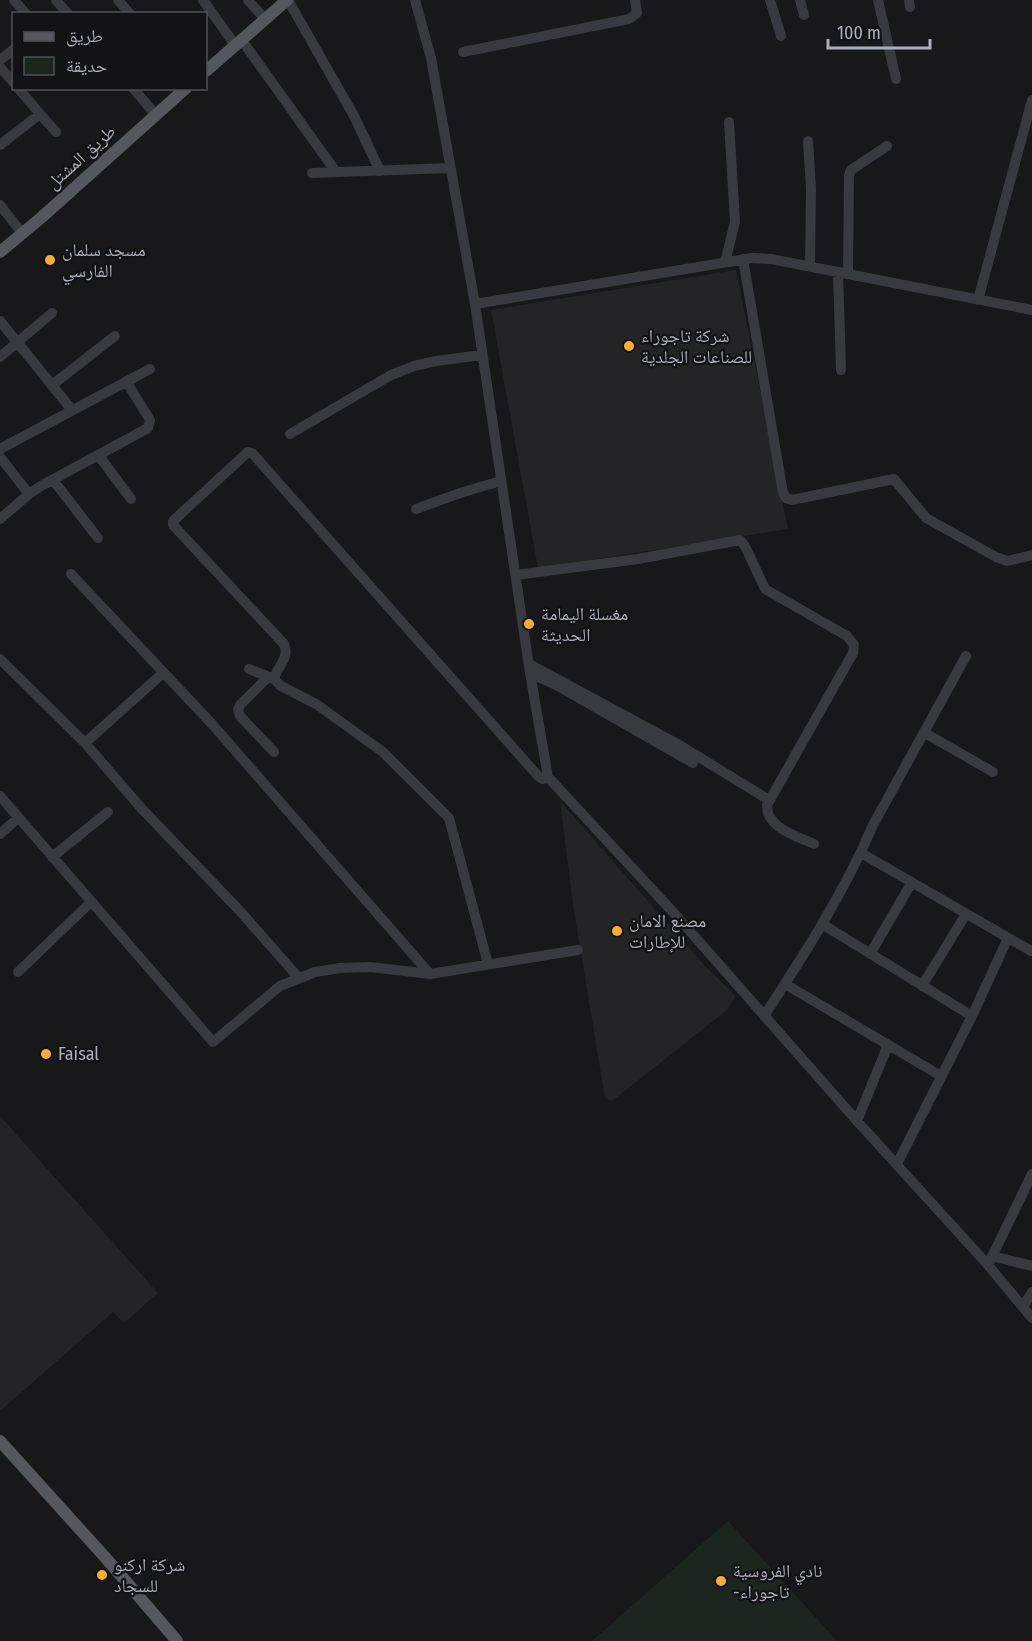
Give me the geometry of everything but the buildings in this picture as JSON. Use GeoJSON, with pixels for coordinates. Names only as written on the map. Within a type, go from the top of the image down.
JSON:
{"type":"FeatureCollection","features":[{"type":"Feature","properties":{"kind":"main road"},"geometry":{"type":"LineString","coordinates":[[207,70],[287,0]]}},
{"type":"Feature","properties":{"kind":"main road","name":"طريق المشتل"},"geometry":{"type":"LineString","coordinates":[[0,252],[184,90]]}},
{"type":"Feature","properties":{"kind":"main road"},"geometry":{"type":"LineString","coordinates":[[0,1441],[105,1556],[177,1641]]}},
{"type":"Feature","properties":{"kind":"street"},"geometry":{"type":"LineString","coordinates":[[14,0],[24,12]]}},
{"type":"Feature","properties":{"kind":"street"},"geometry":{"type":"LineString","coordinates":[[56,0],[66,12]]}},
{"type":"Feature","properties":{"kind":"street"},"geometry":{"type":"LineString","coordinates":[[118,0],[128,12]]}},
{"type":"Feature","properties":{"kind":"street"},"geometry":{"type":"LineString","coordinates":[[203,0],[238,42],[336,172]]}},
{"type":"Feature","properties":{"kind":"street"},"geometry":{"type":"LineString","coordinates":[[248,0],[264,18]]}},
{"type":"Feature","properties":{"kind":"street"},"geometry":{"type":"LineString","coordinates":[[287,0],[349,107],[380,171]]}},
{"type":"Feature","properties":{"kind":"street"},"geometry":{"type":"LineString","coordinates":[[415,0],[431,58],[475,304],[548,777],[673,912],[857,1121],[990,1260],[1032,1318]]}},
{"type":"Feature","properties":{"kind":"street"},"geometry":{"type":"LineString","coordinates":[[463,52],[629,19],[637,13],[634,0]]}},
{"type":"Feature","properties":{"kind":"street"},"geometry":{"type":"LineString","coordinates":[[770,0],[781,36]]}},
{"type":"Feature","properties":{"kind":"street"},"geometry":{"type":"LineString","coordinates":[[800,0],[804,15]]}},
{"type":"Feature","properties":{"kind":"street"},"geometry":{"type":"LineString","coordinates":[[878,0],[896,79]]}},
{"type":"Feature","properties":{"kind":"street"},"geometry":{"type":"LineString","coordinates":[[0,60],[12,51]]}},
{"type":"Feature","properties":{"kind":"street"},"geometry":{"type":"LineString","coordinates":[[0,67],[12,81]]}},
{"type":"Feature","properties":{"kind":"street"},"geometry":{"type":"LineString","coordinates":[[20,90],[56,132]]}},
{"type":"Feature","properties":{"kind":"street"},"geometry":{"type":"LineString","coordinates":[[135,90],[155,114]]}},
{"type":"Feature","properties":{"kind":"street"},"geometry":{"type":"LineString","coordinates":[[978,300],[1032,100]]}},
{"type":"Feature","properties":{"kind":"street"},"geometry":{"type":"LineString","coordinates":[[0,144],[39,114]]}},
{"type":"Feature","properties":{"kind":"street"},"geometry":{"type":"LineString","coordinates":[[725,262],[735,222],[729,122]]}},
{"type":"Feature","properties":{"kind":"street"},"geometry":{"type":"LineString","coordinates":[[808,141],[812,189],[810,267]]}},
{"type":"Feature","properties":{"kind":"street"},"geometry":{"type":"LineString","coordinates":[[841,370],[843,273],[849,175],[851,170],[887,146]]}},
{"type":"Feature","properties":{"kind":"street"},"geometry":{"type":"LineString","coordinates":[[312,173],[450,168]]}},
{"type":"Feature","properties":{"kind":"street"},"geometry":{"type":"LineString","coordinates":[[0,205],[22,233]]}},
{"type":"Feature","properties":{"kind":"street"},"geometry":{"type":"LineString","coordinates":[[475,304],[743,259],[771,259],[1032,310]]}},
{"type":"Feature","properties":{"kind":"street"},"geometry":{"type":"LineString","coordinates":[[743,259],[764,392],[783,493],[786,498],[792,500],[894,479],[926,518],[996,557],[1007,561],[1032,555]]}},
{"type":"Feature","properties":{"kind":"street"},"geometry":{"type":"LineString","coordinates":[[0,357],[52,313]]}},
{"type":"Feature","properties":{"kind":"street"},"geometry":{"type":"LineString","coordinates":[[0,321],[72,410]]}},
{"type":"Feature","properties":{"kind":"street"},"geometry":{"type":"LineString","coordinates":[[52,385],[115,336]]}},
{"type":"Feature","properties":{"kind":"street"},"geometry":{"type":"LineString","coordinates":[[290,434],[399,372],[436,361],[482,356]]}},
{"type":"Feature","properties":{"kind":"street"},"geometry":{"type":"LineString","coordinates":[[0,449],[150,369]]}},
{"type":"Feature","properties":{"kind":"street"},"geometry":{"type":"LineString","coordinates":[[0,519],[29,494],[148,428],[150,420],[126,381]]}},
{"type":"Feature","properties":{"kind":"street"},"geometry":{"type":"LineString","coordinates":[[274,752],[240,716],[238,710],[240,705],[271,678],[286,658],[287,651],[284,644],[173,525],[173,521],[248,452],[257,459],[539,777],[548,777]]}},
{"type":"Feature","properties":{"kind":"street"},"geometry":{"type":"LineString","coordinates":[[99,456],[132,499]]}},
{"type":"Feature","properties":{"kind":"street"},"geometry":{"type":"LineString","coordinates":[[0,457],[29,494]]}},
{"type":"Feature","properties":{"kind":"street"},"geometry":{"type":"LineString","coordinates":[[53,480],[98,538]]}},
{"type":"Feature","properties":{"kind":"street"},"geometry":{"type":"LineString","coordinates":[[416,509],[501,481]]}},
{"type":"Feature","properties":{"kind":"street"},"geometry":{"type":"LineString","coordinates":[[516,575],[638,559],[731,541],[742,542],[765,588],[847,636],[852,641],[854,649],[769,800],[767,810],[773,823],[814,844]]}},
{"type":"Feature","properties":{"kind":"street"},"geometry":{"type":"LineString","coordinates":[[71,574],[212,724],[430,974]]}},
{"type":"Feature","properties":{"kind":"street"},"geometry":{"type":"LineString","coordinates":[[764,1016],[822,924],[861,853],[873,825],[966,656]]}},
{"type":"Feature","properties":{"kind":"street"},"geometry":{"type":"LineString","coordinates":[[0,659],[85,743],[142,809],[239,910],[299,978]]}},
{"type":"Feature","properties":{"kind":"street"},"geometry":{"type":"LineString","coordinates":[[249,669],[271,678],[281,686],[316,704],[382,752],[449,818],[488,964]]}},
{"type":"Feature","properties":{"kind":"street"},"geometry":{"type":"LineString","coordinates":[[530,669],[693,763]]}},
{"type":"Feature","properties":{"kind":"street"},"geometry":{"type":"LineString","coordinates":[[530,669],[681,746],[769,800]]}},
{"type":"Feature","properties":{"kind":"street"},"geometry":{"type":"LineString","coordinates":[[85,743],[164,673]]}},
{"type":"Feature","properties":{"kind":"street"},"geometry":{"type":"LineString","coordinates":[[925,734],[993,772]]}},
{"type":"Feature","properties":{"kind":"street"},"geometry":{"type":"LineString","coordinates":[[0,796],[213,1042],[280,986],[315,972],[370,967],[430,974],[578,951]]}},
{"type":"Feature","properties":{"kind":"street"},"geometry":{"type":"LineString","coordinates":[[52,857],[108,812]]}},
{"type":"Feature","properties":{"kind":"street"},"geometry":{"type":"LineString","coordinates":[[0,834],[18,818]]}},
{"type":"Feature","properties":{"kind":"street"},"geometry":{"type":"LineString","coordinates":[[861,853],[1031,951]]}},
{"type":"Feature","properties":{"kind":"street"},"geometry":{"type":"LineString","coordinates":[[870,954],[912,882]]}},
{"type":"Feature","properties":{"kind":"street"},"geometry":{"type":"LineString","coordinates":[[18,972],[91,902]]}},
{"type":"Feature","properties":{"kind":"street"},"geometry":{"type":"LineString","coordinates":[[922,986],[966,914]]}},
{"type":"Feature","properties":{"kind":"street"},"geometry":{"type":"LineString","coordinates":[[822,924],[972,1016]]}},
{"type":"Feature","properties":{"kind":"street"},"geometry":{"type":"LineString","coordinates":[[897,1164],[972,1016],[1008,938]]}},
{"type":"Feature","properties":{"kind":"street"},"geometry":{"type":"LineString","coordinates":[[785,984],[941,1076]]}},
{"type":"Feature","properties":{"kind":"street"},"geometry":{"type":"LineString","coordinates":[[857,1121],[888,1045]]}},
{"type":"Feature","properties":{"kind":"street"},"geometry":{"type":"LineString","coordinates":[[990,1260],[1032,1174]]}},
{"type":"Feature","properties":{"kind":"street"},"geometry":{"type":"LineString","coordinates":[[990,1260],[1032,1266]]}},
{"type":"Feature","properties":{"kind":"street"},"geometry":{"type":"LineString","coordinates":[[1023,1307],[1032,1292]]}},
{"type":"Feature","properties":{"kind":"shaded area"},"geometry":{"type":"Polygon","coordinates":[[[736,270],[788,529],[538,568],[491,310],[736,270]]]}},
{"type":"Feature","properties":{"kind":"shaded area"},"geometry":{"type":"Polygon","coordinates":[[[560,801],[705,966],[736,996],[727,1010],[612,1101],[605,1098],[573,905],[560,801]]]}},
{"type":"Feature","properties":{"kind":"shaded area"},"geometry":{"type":"Polygon","coordinates":[[[0,1116],[158,1293],[124,1323],[113,1312],[0,1411],[0,1116]]]}},
{"type":"Feature","properties":{"kind":"green space","name":"نادي الفروسية -تاجوراء"},"geometry":{"type":"Polygon","coordinates":[[[728,1521],[837,1641],[592,1641],[728,1521]]]}},
{"type":"Feature","properties":{"kind":"place","name":"مسجد سلمان الفارسي"},"geometry":{"type":"Point","coordinates":[50,260]}},
{"type":"Feature","properties":{"kind":"place","name":"شركة تاجوراء للصناعات الجلدية"},"geometry":{"type":"Point","coordinates":[629,346]}},
{"type":"Feature","properties":{"kind":"place","name":"مغسلة اليمامة الحديثة"},"geometry":{"type":"Point","coordinates":[529,624]}},
{"type":"Feature","properties":{"kind":"place","name":"مصنع الامان للإطارات"},"geometry":{"type":"Point","coordinates":[617,931]}},
{"type":"Feature","properties":{"kind":"place","name":"Faisal"},"geometry":{"type":"Point","coordinates":[46,1054]}},
{"type":"Feature","properties":{"kind":"place","name":"شركة اركنو للسجاد"},"geometry":{"type":"Point","coordinates":[102,1575]}},
{"type":"Feature","properties":{"kind":"place","name":"نادي الفروسية -تاجوراء"},"geometry":{"type":"Point","coordinates":[721,1581]}}]}
